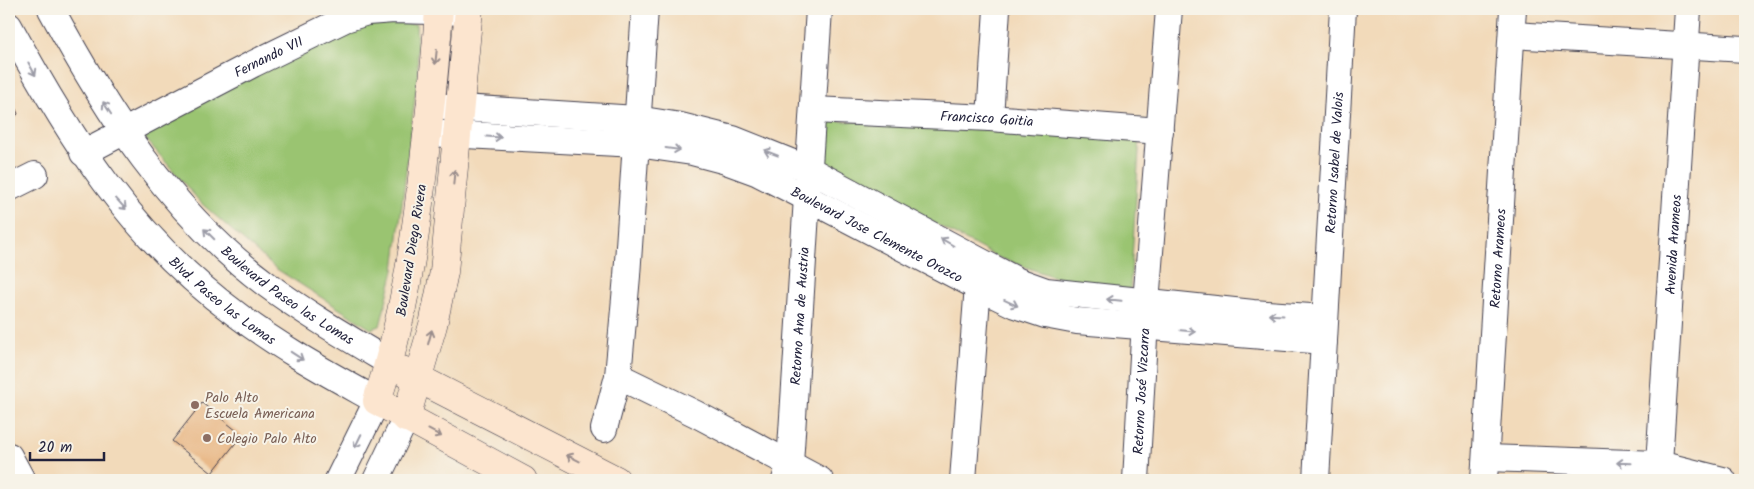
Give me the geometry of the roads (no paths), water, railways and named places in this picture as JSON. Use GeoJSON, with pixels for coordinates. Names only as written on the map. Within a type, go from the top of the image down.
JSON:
{"type":"FeatureCollection","features":[{"type":"Feature","properties":{"kind":"street","name":"Boulevard Paseo las Lomas"},"geometry":{"type":"LineString","coordinates":[[51,9],[87,77],[122,132],[171,196],[221,246],[265,283],[309,314],[390,364],[616,480]]}},
{"type":"Feature","properties":{"kind":"street","name":"Fernando VII"},"geometry":{"type":"LineString","coordinates":[[83,153],[253,64],[345,19],[367,12],[439,9],[469,10]]}},
{"type":"Feature","properties":{"kind":"street","name":"Boulevard Diego Rivera"},"geometry":{"type":"LineString","coordinates":[[338,480],[378,401],[390,364],[409,278],[429,120],[439,9]]}},
{"type":"Feature","properties":{"kind":"street"},"geometry":{"type":"LineString","coordinates":[[604,429],[618,376],[637,144],[645,9]]}},
{"type":"Feature","properties":{"kind":"street","name":"Retorno Ana de Austria"},"geometry":{"type":"LineString","coordinates":[[787,472],[820,9]]}},
{"type":"Feature","properties":{"kind":"street"},"geometry":{"type":"LineString","coordinates":[[990,118],[997,9]]}},
{"type":"Feature","properties":{"kind":"street"},"geometry":{"type":"LineString","coordinates":[[1145,315],[1169,9]]}},
{"type":"Feature","properties":{"kind":"street","name":"Retorno Isabel de Valois"},"geometry":{"type":"LineString","coordinates":[[1324,330],[1343,9]]}},
{"type":"Feature","properties":{"kind":"street","name":"Retorno Arameos"},"geometry":{"type":"LineString","coordinates":[[1485,469],[1513,9]]}},
{"type":"Feature","properties":{"kind":"street","name":"Avenida Arameos"},"geometry":{"type":"LineString","coordinates":[[1659,472],[1688,9]]}},
{"type":"Feature","properties":{"kind":"street"},"geometry":{"type":"LineString","coordinates":[[376,480],[406,418],[433,326],[444,272],[469,10]]}},
{"type":"Feature","properties":{"kind":"street","name":"Blvd. Paseo las Lomas"},"geometry":{"type":"LineString","coordinates":[[9,26],[83,153],[115,197],[165,253],[235,314],[299,358],[406,418],[523,480]]}},
{"type":"Feature","properties":{"kind":"street"},"geometry":{"type":"LineString","coordinates":[[1512,35],[1745,49]]}},
{"type":"Feature","properties":{"kind":"street","name":"Boulevard Jose Clemente Orozco"},"geometry":{"type":"LineString","coordinates":[[429,120],[460,108],[637,119],[681,126],[733,139],[808,169],[1018,281],[1046,291],[1145,315]]}},
{"type":"Feature","properties":{"kind":"street","name":"Francisco Goitia"},"geometry":{"type":"LineString","coordinates":[[813,110],[990,118],[1160,131]]}},
{"type":"Feature","properties":{"kind":"street","name":"Boulevard Jose Clemente Orozco"},"geometry":{"type":"LineString","coordinates":[[429,120],[458,135],[637,144],[692,152],[726,161],[756,172],[1015,305],[1045,315],[1145,315],[1324,330]]}},
{"type":"Feature","properties":{"kind":"street"},"geometry":{"type":"LineString","coordinates":[[9,188],[35,175]]}},
{"type":"Feature","properties":{"kind":"street"},"geometry":{"type":"LineString","coordinates":[[963,480],[980,261]]}},
{"type":"Feature","properties":{"kind":"street","name":"Retorno José Vizcarra"},"geometry":{"type":"LineString","coordinates":[[1136,480],[1145,315]]}},
{"type":"Feature","properties":{"kind":"street"},"geometry":{"type":"LineString","coordinates":[[1316,480],[1324,330]]}},
{"type":"Feature","properties":{"kind":"street"},"geometry":{"type":"LineString","coordinates":[[618,376],[787,472],[820,480]]}},
{"type":"Feature","properties":{"kind":"street"},"geometry":{"type":"LineString","coordinates":[[9,456],[22,480]]}},
{"type":"Feature","properties":{"kind":"street"},"geometry":{"type":"LineString","coordinates":[[1485,469],[1659,472],[1723,480]]}},
{"type":"Feature","properties":{"kind":"place","name":"Palo Alto Escuela Americana"},"geometry":{"type":"Point","coordinates":[195,405]}},
{"type":"Feature","properties":{"kind":"place","name":"Colegio Palo Alto"},"geometry":{"type":"Point","coordinates":[207,438]}}]}
